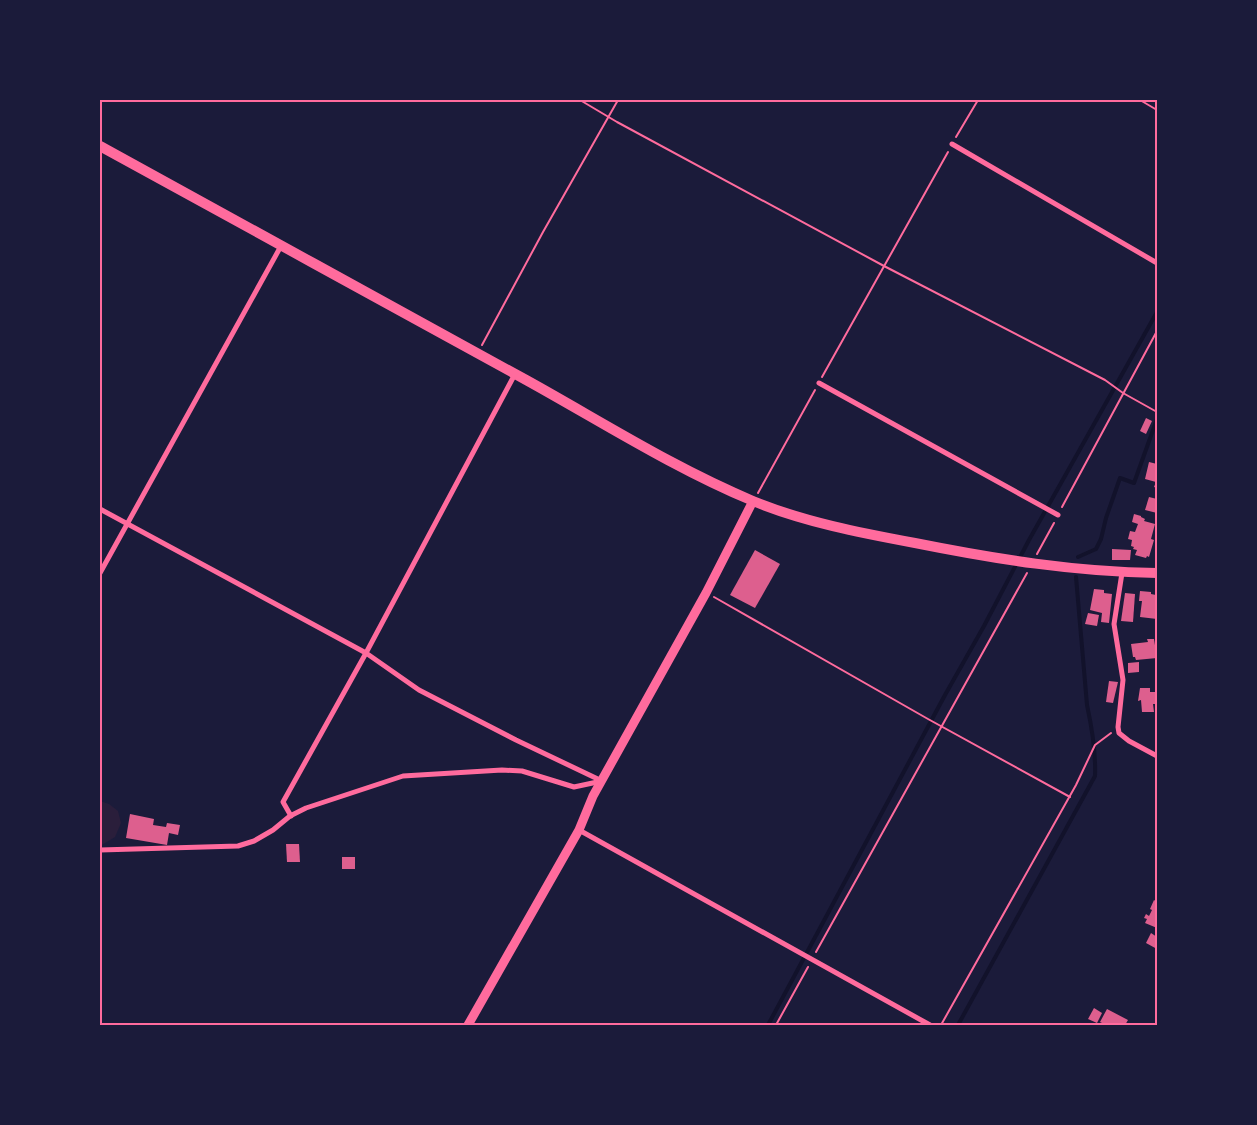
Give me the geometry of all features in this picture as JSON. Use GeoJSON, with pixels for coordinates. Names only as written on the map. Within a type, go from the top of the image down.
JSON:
{"type":"FeatureCollection","features":[{"type":"Feature","properties":{"kind":"main road"},"geometry":{"type":"LineString","coordinates":[[100,146],[515,374],[686,471],[753,501],[816,521],[883,537],[976,555],[1122,573],[1157,573]]}},
{"type":"Feature","properties":{"kind":"street"},"geometry":{"type":"LineString","coordinates":[[952,144],[1157,263]]}},
{"type":"Feature","properties":{"kind":"street"},"geometry":{"type":"LineString","coordinates":[[100,574],[281,246]]}},
{"type":"Feature","properties":{"kind":"street"},"geometry":{"type":"LineString","coordinates":[[291,816],[283,802],[366,653],[515,374]]}},
{"type":"Feature","properties":{"kind":"street"},"geometry":{"type":"LineString","coordinates":[[819,383],[1058,515]]}},
{"type":"Feature","properties":{"kind":"street"},"geometry":{"type":"LineString","coordinates":[[468,1025],[579,830],[592,796],[706,593],[753,501]]}},
{"type":"Feature","properties":{"kind":"street"},"geometry":{"type":"LineString","coordinates":[[100,509],[366,653],[419,690],[516,740],[602,781]]}},
{"type":"Feature","properties":{"kind":"street"},"geometry":{"type":"LineString","coordinates":[[1122,573],[1114,624],[1123,680],[1118,728],[1119,733],[1129,741],[1157,756]]}},
{"type":"Feature","properties":{"kind":"street"},"geometry":{"type":"LineString","coordinates":[[100,850],[238,846],[254,841],[306,808],[403,776],[502,770],[522,771],[574,787],[602,781]]}},
{"type":"Feature","properties":{"kind":"street"},"geometry":{"type":"LineString","coordinates":[[579,830],[930,1025]]}},
{"type":"Feature","properties":{"kind":"path"},"geometry":{"type":"LineString","coordinates":[[580,100],[884,266],[1105,380],[1123,393],[1157,412]]}},
{"type":"Feature","properties":{"kind":"path"},"geometry":{"type":"LineString","coordinates":[[477,353],[618,100]]}},
{"type":"Feature","properties":{"kind":"path"},"geometry":{"type":"LineString","coordinates":[[753,501],[978,100]]}},
{"type":"Feature","properties":{"kind":"path"},"geometry":{"type":"LineString","coordinates":[[1140,100],[1157,110]]}},
{"type":"Feature","properties":{"kind":"path"},"geometry":{"type":"LineString","coordinates":[[814,955],[1032,563],[1157,331]]}},
{"type":"Feature","properties":{"kind":"path"},"geometry":{"type":"LineString","coordinates":[[706,593],[928,719],[1070,796]]}},
{"type":"Feature","properties":{"kind":"path"},"geometry":{"type":"LineString","coordinates":[[941,1025],[1070,796],[1095,745],[1118,728]]}},
{"type":"Feature","properties":{"kind":"path"},"geometry":{"type":"LineString","coordinates":[[776,1025],[810,964]]}},
{"type":"Feature","properties":{"kind":"shaded area"},"geometry":{"type":"Polygon","coordinates":[[[100,801],[109,804],[118,811],[121,823],[115,837],[100,846],[100,801]]]}},
{"type":"Feature","properties":{"kind":"building"},"geometry":{"type":"Polygon","coordinates":[[[1146,418],[1152,421],[1146,434],[1140,431],[1146,418]]]}},
{"type":"Feature","properties":{"kind":"building"},"geometry":{"type":"Polygon","coordinates":[[[1149,462],[1157,464],[1157,488],[1154,487],[1156,482],[1145,479],[1149,462]]]}},
{"type":"Feature","properties":{"kind":"building"},"geometry":{"type":"Polygon","coordinates":[[[1149,497],[1157,499],[1157,513],[1145,510],[1149,497]]]}},
{"type":"Feature","properties":{"kind":"building"},"geometry":{"type":"Polygon","coordinates":[[[1134,514],[1141,516],[1145,519],[1144,521],[1155,524],[1151,539],[1154,540],[1149,557],[1147,556],[1146,558],[1135,555],[1137,550],[1131,546],[1132,540],[1128,539],[1130,531],[1135,532],[1138,524],[1132,522],[1134,514]]]}},
{"type":"Feature","properties":{"kind":"building"},"geometry":{"type":"Polygon","coordinates":[[[1112,549],[1131,550],[1130,560],[1112,560],[1112,549]]]}},
{"type":"Feature","properties":{"kind":"building"},"geometry":{"type":"Polygon","coordinates":[[[755,550],[780,564],[755,608],[730,595],[755,550]]]}},
{"type":"Feature","properties":{"kind":"building"},"geometry":{"type":"Polygon","coordinates":[[[1094,589],[1104,590],[1104,593],[1112,594],[1109,623],[1101,622],[1102,613],[1090,610],[1094,589]]]}},
{"type":"Feature","properties":{"kind":"building"},"geometry":{"type":"Polygon","coordinates":[[[1140,591],[1151,592],[1151,594],[1156,595],[1157,619],[1140,617],[1142,601],[1139,601],[1140,591]]]}},
{"type":"Feature","properties":{"kind":"building"},"geometry":{"type":"Polygon","coordinates":[[[1125,593],[1135,594],[1133,622],[1121,621],[1125,593]]]}},
{"type":"Feature","properties":{"kind":"building"},"geometry":{"type":"Polygon","coordinates":[[[1088,613],[1099,615],[1097,626],[1085,624],[1088,613]]]}},
{"type":"Feature","properties":{"kind":"building"},"geometry":{"type":"Polygon","coordinates":[[[1147,639],[1154,639],[1157,658],[1136,660],[1133,657],[1131,644],[1148,642],[1147,639]]]}},
{"type":"Feature","properties":{"kind":"building"},"geometry":{"type":"Polygon","coordinates":[[[1139,662],[1139,672],[1128,673],[1128,663],[1139,662]]]}},
{"type":"Feature","properties":{"kind":"building"},"geometry":{"type":"Polygon","coordinates":[[[1109,681],[1118,682],[1113,703],[1106,702],[1109,681]]]}},
{"type":"Feature","properties":{"kind":"building"},"geometry":{"type":"Polygon","coordinates":[[[1140,688],[1150,688],[1150,692],[1157,692],[1157,704],[1153,704],[1154,712],[1142,712],[1141,700],[1138,701],[1140,688]]]}},
{"type":"Feature","properties":{"kind":"building"},"geometry":{"type":"Polygon","coordinates":[[[130,814],[154,819],[153,825],[166,827],[167,823],[180,825],[178,835],[169,833],[167,845],[126,838],[130,814]]]}},
{"type":"Feature","properties":{"kind":"building"},"geometry":{"type":"Polygon","coordinates":[[[286,844],[299,844],[300,862],[287,862],[286,844]]]}},
{"type":"Feature","properties":{"kind":"building"},"geometry":{"type":"Polygon","coordinates":[[[342,857],[355,857],[355,869],[342,869],[342,857]]]}},
{"type":"Feature","properties":{"kind":"building"},"geometry":{"type":"Polygon","coordinates":[[[1154,900],[1157,902],[1157,928],[1145,923],[1147,919],[1144,918],[1146,914],[1149,916],[1154,900]]]}},
{"type":"Feature","properties":{"kind":"building"},"geometry":{"type":"Polygon","coordinates":[[[1151,933],[1157,937],[1157,949],[1146,943],[1151,933]]]}},
{"type":"Feature","properties":{"kind":"building"},"geometry":{"type":"Polygon","coordinates":[[[1094,1008],[1102,1013],[1097,1023],[1088,1019],[1094,1008]]]}},
{"type":"Feature","properties":{"kind":"building"},"geometry":{"type":"Polygon","coordinates":[[[1107,1009],[1128,1020],[1125,1025],[1101,1025],[1102,1023],[1100,1022],[1107,1009]]]}},
{"type":"Feature","properties":{"kind":"waterway"},"geometry":{"type":"LineString","coordinates":[[768,1025],[1029,540],[1157,312]]}},
{"type":"Feature","properties":{"kind":"waterway"},"geometry":{"type":"LineString","coordinates":[[1078,557],[1096,549],[1101,539],[1120,478],[1134,483],[1157,419]]}},
{"type":"Feature","properties":{"kind":"waterway"},"geometry":{"type":"LineString","coordinates":[[958,1025],[1095,776],[1094,749],[1087,705],[1076,577]]}}]}
